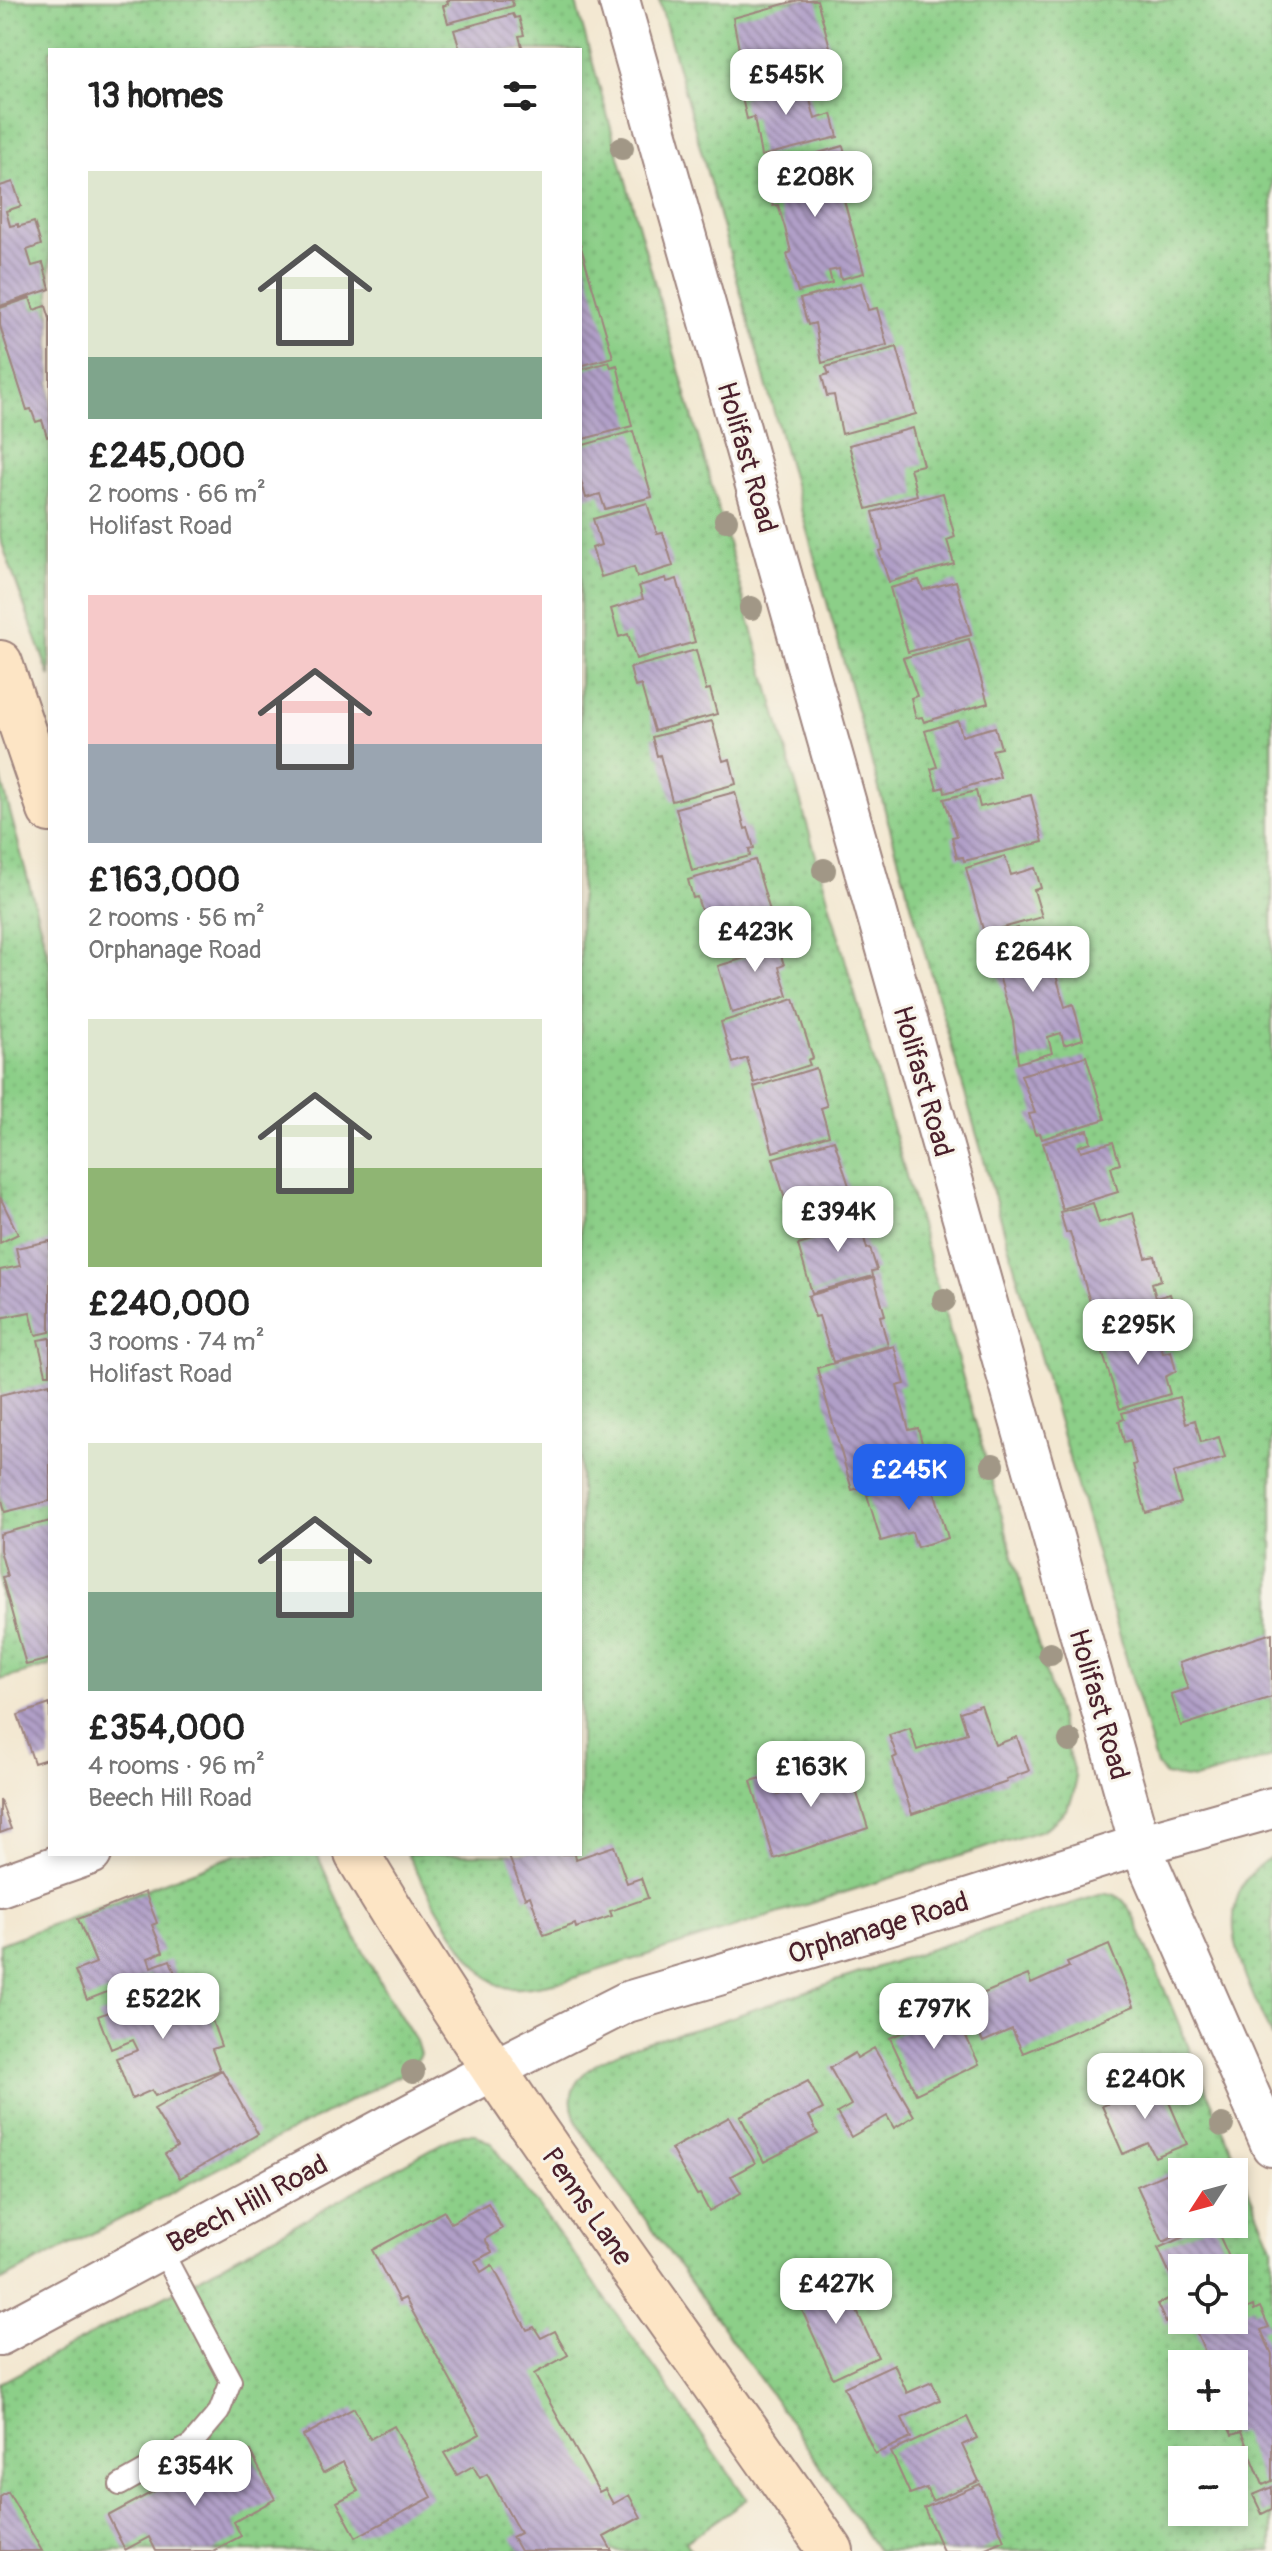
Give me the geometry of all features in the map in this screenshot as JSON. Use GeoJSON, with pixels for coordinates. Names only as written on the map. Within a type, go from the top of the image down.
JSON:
{"type":"FeatureCollection","features":[{"type":"Feature","properties":{"kind":"main road"},"geometry":{"type":"LineString","coordinates":[[0,663],[48,804]]}},
{"type":"Feature","properties":{"kind":"main road","name":"Penns Lane"},"geometry":{"type":"LineString","coordinates":[[358,1856],[418,1957],[493,2070],[831,2551]]}},
{"type":"Feature","properties":{"kind":"street","name":"Holifast Road"},"geometry":{"type":"LineString","coordinates":[[619,0],[1140,1845],[1272,2146]]}},
{"type":"Feature","properties":{"kind":"street","name":"Orphanage Road"},"geometry":{"type":"LineString","coordinates":[[493,2070],[627,2002],[904,1920],[1140,1845],[1272,1808]]}},
{"type":"Feature","properties":{"kind":"street"},"geometry":{"type":"LineString","coordinates":[[0,1886],[85,1856]]}},
{"type":"Feature","properties":{"kind":"street","name":"Beech Hill Road"},"geometry":{"type":"LineString","coordinates":[[0,2335],[493,2070]]}},
{"type":"Feature","properties":{"kind":"lane"},"geometry":{"type":"LineString","coordinates":[[120,2485],[191,2445],[219,2412],[231,2381],[161,2249]]}},
{"type":"Feature","properties":{"kind":"green space"},"geometry":{"type":"Polygon","coordinates":[[[0,0],[575,0],[1075,1776],[1071,1801],[1056,1820],[1042,1830],[565,1981],[526,1988],[504,1987],[478,1968],[450,1929],[408,1856],[582,1856],[582,48],[48,48],[48,671],[0,538],[0,0]]]}},
{"type":"Feature","properties":{"kind":"green space"},"geometry":{"type":"Polygon","coordinates":[[[659,0],[1272,0],[1272,1757],[1195,1779],[1165,1775],[1157,1766],[924,950],[659,0]]]}},
{"type":"Feature","properties":{"kind":"green space"},"geometry":{"type":"Polygon","coordinates":[[[0,774],[48,955],[48,1667],[0,1680],[0,774]]]}},
{"type":"Feature","properties":{"kind":"green space"},"geometry":{"type":"Polygon","coordinates":[[[233,1856],[318,1856],[362,1950],[416,2041],[420,2054],[410,2070],[0,2281],[0,1944],[233,1856]]]}},
{"type":"Feature","properties":{"kind":"green space"},"geometry":{"type":"Polygon","coordinates":[[[1272,1856],[1272,2038],[1242,1967],[1234,1918],[1238,1895],[1250,1874],[1272,1856]]]}},
{"type":"Feature","properties":{"kind":"green space"},"geometry":{"type":"Polygon","coordinates":[[[1106,1893],[1120,1898],[1129,1908],[1235,2158],[1168,2158],[1168,2238],[1248,2238],[1248,2189],[1272,2246],[1272,2551],[878,2551],[785,2414],[581,2130],[573,2112],[574,2088],[584,2074],[606,2058],[1106,1893]]]}},
{"type":"Feature","properties":{"kind":"green space"},"geometry":{"type":"Polygon","coordinates":[[[475,2134],[492,2144],[582,2265],[747,2499],[685,2542],[691,2551],[0,2551],[0,2383],[199,2278],[451,2138],[475,2134]]]}},
{"type":"Feature","properties":{"kind":"building"},"geometry":{"type":"Polygon","coordinates":[[[447,0],[512,0],[513,6],[448,23],[443,6],[448,4],[447,0]]]}},
{"type":"Feature","properties":{"kind":"building"},"geometry":{"type":"Polygon","coordinates":[[[799,0],[817,0],[835,65],[751,87],[746,69],[743,70],[733,18],[799,0]]]}},
{"type":"Feature","properties":{"kind":"building"},"geometry":{"type":"Polygon","coordinates":[[[513,14],[515,18],[519,17],[524,35],[519,36],[522,48],[459,48],[454,30],[513,14]]]}},
{"type":"Feature","properties":{"kind":"building"},"geometry":{"type":"Polygon","coordinates":[[[804,76],[815,119],[832,114],[838,137],[761,156],[754,117],[747,119],[742,98],[747,96],[746,91],[804,76]]]}},
{"type":"Feature","properties":{"kind":"building"},"geometry":{"type":"Polygon","coordinates":[[[843,146],[849,168],[836,171],[864,273],[841,279],[839,269],[829,271],[832,283],[798,292],[787,254],[791,252],[785,228],[778,205],[773,206],[762,168],[797,158],[802,175],[816,171],[811,155],[843,146]]]}},
{"type":"Feature","properties":{"kind":"building"},"geometry":{"type":"Polygon","coordinates":[[[13,182],[21,206],[6,211],[10,226],[34,222],[41,245],[27,250],[32,266],[43,263],[48,290],[0,306],[0,186],[13,182]]]}},
{"type":"Feature","properties":{"kind":"building"},"geometry":{"type":"Polygon","coordinates":[[[582,251],[613,357],[582,365],[582,251]]]}},
{"type":"Feature","properties":{"kind":"building"},"geometry":{"type":"Polygon","coordinates":[[[861,283],[868,310],[877,308],[887,345],[822,363],[815,323],[808,325],[800,299],[861,283]]]}},
{"type":"Feature","properties":{"kind":"building"},"geometry":{"type":"Polygon","coordinates":[[[30,298],[34,310],[46,306],[48,437],[42,420],[36,422],[31,409],[27,410],[0,326],[0,308],[30,298]]]}},
{"type":"Feature","properties":{"kind":"building"},"geometry":{"type":"Polygon","coordinates":[[[897,347],[916,414],[842,434],[834,395],[827,396],[822,376],[829,374],[826,367],[897,347]]]}},
{"type":"Feature","properties":{"kind":"building"},"geometry":{"type":"Polygon","coordinates":[[[609,362],[611,367],[617,365],[632,426],[582,439],[582,369],[609,362]]]}},
{"type":"Feature","properties":{"kind":"building"},"geometry":{"type":"Polygon","coordinates":[[[913,428],[923,465],[910,468],[917,495],[867,509],[849,445],[913,428]]]}},
{"type":"Feature","properties":{"kind":"building"},"geometry":{"type":"Polygon","coordinates":[[[633,431],[652,497],[605,509],[600,494],[586,498],[582,484],[582,445],[633,431]]]}},
{"type":"Feature","properties":{"kind":"building"},"geometry":{"type":"Polygon","coordinates":[[[943,493],[955,537],[947,540],[954,564],[889,582],[879,551],[883,550],[873,512],[943,493]]]}},
{"type":"Feature","properties":{"kind":"building"},"geometry":{"type":"Polygon","coordinates":[[[647,503],[657,534],[663,533],[673,566],[637,577],[634,567],[601,577],[592,548],[601,545],[593,519],[647,503]]]}},
{"type":"Feature","properties":{"kind":"building"},"geometry":{"type":"Polygon","coordinates":[[[666,578],[667,582],[677,579],[695,642],[636,659],[628,634],[619,637],[611,609],[643,599],[639,586],[666,578]]]}},
{"type":"Feature","properties":{"kind":"building"},"geometry":{"type":"Polygon","coordinates":[[[919,580],[923,590],[956,581],[971,635],[908,652],[890,588],[919,580]]]}},
{"type":"Feature","properties":{"kind":"building"},"geometry":{"type":"Polygon","coordinates":[[[969,639],[988,703],[924,722],[922,717],[916,718],[911,698],[917,696],[903,658],[969,639]]]}},
{"type":"Feature","properties":{"kind":"building"},"geometry":{"type":"Polygon","coordinates":[[[696,650],[706,690],[710,689],[717,714],[654,731],[641,685],[635,687],[630,668],[696,650]]]}},
{"type":"Feature","properties":{"kind":"building"},"geometry":{"type":"Polygon","coordinates":[[[712,721],[723,761],[730,759],[736,784],[672,801],[652,737],[712,721]]]}},
{"type":"Feature","properties":{"kind":"building"},"geometry":{"type":"Polygon","coordinates":[[[958,721],[962,736],[995,727],[1001,748],[992,750],[1000,777],[945,793],[944,787],[937,789],[931,769],[937,767],[925,731],[958,721]]]}},
{"type":"Feature","properties":{"kind":"building"},"geometry":{"type":"Polygon","coordinates":[[[976,791],[980,807],[1031,795],[1043,842],[964,861],[963,857],[957,858],[952,837],[957,836],[944,799],[976,791]]]}},
{"type":"Feature","properties":{"kind":"building"},"geometry":{"type":"Polygon","coordinates":[[[735,792],[745,829],[748,828],[754,848],[749,849],[750,856],[692,871],[676,808],[735,792]]]}},
{"type":"Feature","properties":{"kind":"building"},"geometry":{"type":"Polygon","coordinates":[[[1005,856],[1011,875],[1035,868],[1041,888],[1034,890],[1042,917],[984,933],[966,868],[1005,856]]]}},
{"type":"Feature","properties":{"kind":"building"},"geometry":{"type":"Polygon","coordinates":[[[755,860],[772,918],[765,920],[767,926],[711,942],[697,897],[693,898],[688,880],[755,860]]]}},
{"type":"Feature","properties":{"kind":"building"},"geometry":{"type":"Polygon","coordinates":[[[1018,928],[1023,946],[1054,937],[1060,959],[1052,961],[1065,1007],[1073,1004],[1083,1039],[1064,1045],[1061,1033],[1048,1037],[1052,1053],[1018,1063],[1013,1022],[987,937],[1018,928]]]}},
{"type":"Feature","properties":{"kind":"building"},"geometry":{"type":"Polygon","coordinates":[[[773,930],[784,965],[779,967],[788,996],[732,1013],[718,966],[745,958],[740,940],[773,930]]]}},
{"type":"Feature","properties":{"kind":"building"},"geometry":{"type":"Polygon","coordinates":[[[794,999],[813,1058],[808,1060],[810,1065],[754,1083],[747,1058],[733,1063],[721,1022],[794,999]]]}},
{"type":"Feature","properties":{"kind":"building"},"geometry":{"type":"Polygon","coordinates":[[[1086,1056],[1105,1119],[1042,1139],[1040,1133],[1035,1134],[1029,1114],[1035,1113],[1021,1075],[1086,1056]]]}},
{"type":"Feature","properties":{"kind":"building"},"geometry":{"type":"Polygon","coordinates":[[[816,1068],[827,1106],[821,1108],[829,1135],[773,1152],[754,1087],[816,1068]]]}},
{"type":"Feature","properties":{"kind":"building"},"geometry":{"type":"Polygon","coordinates":[[[1088,1130],[1091,1142],[1079,1146],[1081,1151],[1113,1142],[1120,1164],[1111,1167],[1118,1192],[1062,1209],[1043,1143],[1088,1130]]]}},
{"type":"Feature","properties":{"kind":"building"},"geometry":{"type":"Polygon","coordinates":[[[834,1140],[853,1198],[848,1200],[850,1206],[792,1223],[773,1158],[834,1140]]]}},
{"type":"Feature","properties":{"kind":"building"},"geometry":{"type":"Polygon","coordinates":[[[0,1197],[18,1234],[0,1243],[0,1197]]]}},
{"type":"Feature","properties":{"kind":"building"},"geometry":{"type":"Polygon","coordinates":[[[1093,1203],[1099,1223],[1133,1213],[1146,1258],[1155,1256],[1161,1280],[1152,1283],[1156,1298],[1170,1294],[1176,1314],[1095,1337],[1091,1322],[1095,1320],[1070,1232],[1066,1233],[1060,1212],[1093,1203]]]}},
{"type":"Feature","properties":{"kind":"building"},"geometry":{"type":"Polygon","coordinates":[[[856,1209],[867,1249],[870,1248],[877,1270],[872,1271],[873,1276],[812,1293],[798,1245],[826,1237],[821,1219],[856,1209]]]}},
{"type":"Feature","properties":{"kind":"building"},"geometry":{"type":"Polygon","coordinates":[[[48,1241],[48,1332],[36,1335],[30,1312],[0,1318],[0,1270],[20,1266],[16,1248],[48,1241]]]}},
{"type":"Feature","properties":{"kind":"building"},"geometry":{"type":"Polygon","coordinates":[[[874,1277],[885,1315],[880,1316],[888,1346],[833,1362],[819,1316],[815,1317],[808,1296],[874,1277]]]}},
{"type":"Feature","properties":{"kind":"building"},"geometry":{"type":"Polygon","coordinates":[[[1156,1327],[1163,1353],[1171,1351],[1176,1371],[1165,1377],[1170,1394],[1120,1409],[1100,1344],[1156,1327]]]}},
{"type":"Feature","properties":{"kind":"building"},"geometry":{"type":"Polygon","coordinates":[[[48,1338],[48,1374],[46,1374],[38,1340],[48,1338]]]}},
{"type":"Feature","properties":{"kind":"building"},"geometry":{"type":"Polygon","coordinates":[[[894,1346],[905,1384],[897,1386],[909,1430],[918,1428],[929,1469],[852,1490],[817,1368],[894,1346]]]}},
{"type":"Feature","properties":{"kind":"building"},"geometry":{"type":"Polygon","coordinates":[[[48,1383],[48,1501],[5,1512],[0,1492],[0,1395],[48,1383]]]}},
{"type":"Feature","properties":{"kind":"building"},"geometry":{"type":"Polygon","coordinates":[[[1179,1397],[1186,1423],[1195,1420],[1201,1442],[1219,1437],[1225,1458],[1173,1473],[1181,1503],[1146,1513],[1133,1465],[1136,1464],[1130,1440],[1124,1442],[1119,1421],[1124,1419],[1122,1413],[1179,1397]]]}},
{"type":"Feature","properties":{"kind":"building"},"geometry":{"type":"Polygon","coordinates":[[[930,1476],[948,1538],[917,1547],[912,1532],[881,1541],[867,1495],[930,1476]]]}},
{"type":"Feature","properties":{"kind":"building"},"geometry":{"type":"Polygon","coordinates":[[[48,1522],[48,1660],[26,1665],[2,1577],[7,1576],[0,1550],[0,1534],[48,1522]]]}},
{"type":"Feature","properties":{"kind":"building"},"geometry":{"type":"Polygon","coordinates":[[[1272,1633],[1272,1697],[1181,1726],[1171,1694],[1188,1689],[1179,1663],[1272,1633]]]}},
{"type":"Feature","properties":{"kind":"building"},"geometry":{"type":"Polygon","coordinates":[[[48,1705],[48,1759],[34,1763],[18,1715],[48,1705]]]}},
{"type":"Feature","properties":{"kind":"building"},"geometry":{"type":"Polygon","coordinates":[[[981,1705],[995,1745],[1017,1737],[1029,1771],[1006,1779],[1007,1782],[912,1814],[893,1758],[897,1756],[889,1735],[910,1728],[917,1750],[967,1733],[960,1712],[981,1705]]]}},
{"type":"Feature","properties":{"kind":"building"},"geometry":{"type":"Polygon","coordinates":[[[843,1749],[868,1828],[774,1859],[751,1781],[772,1775],[778,1795],[827,1780],[821,1757],[843,1749]]]}},
{"type":"Feature","properties":{"kind":"building"},"geometry":{"type":"Polygon","coordinates":[[[0,1800],[11,1829],[0,1833],[0,1800]]]}},
{"type":"Feature","properties":{"kind":"building"},"geometry":{"type":"Polygon","coordinates":[[[614,1846],[627,1883],[641,1878],[648,1898],[610,1911],[612,1916],[544,1935],[530,1896],[525,1898],[509,1856],[575,1856],[576,1859],[614,1846]]]}},
{"type":"Feature","properties":{"kind":"building"},"geometry":{"type":"Polygon","coordinates":[[[145,1892],[157,1923],[152,1925],[163,1952],[148,1958],[151,1967],[170,1960],[178,1981],[156,1990],[150,1975],[87,2000],[75,1971],[96,1963],[78,1919],[145,1892]]]}},
{"type":"Feature","properties":{"kind":"building"},"geometry":{"type":"Polygon","coordinates":[[[1109,1945],[1134,2006],[1023,2053],[1012,2029],[983,2042],[965,2001],[1028,1975],[1031,1984],[1069,1967],[1067,1963],[1109,1945]]]}},
{"type":"Feature","properties":{"kind":"building"},"geometry":{"type":"Polygon","coordinates":[[[189,1980],[204,2017],[210,2015],[221,2046],[212,2049],[220,2070],[155,2096],[152,2090],[132,2099],[116,2058],[138,2050],[133,2040],[111,2049],[98,2016],[189,1980]]]}},
{"type":"Feature","properties":{"kind":"building"},"geometry":{"type":"Polygon","coordinates":[[[953,2009],[979,2064],[916,2094],[890,2038],[953,2009]]]}},
{"type":"Feature","properties":{"kind":"building"},"geometry":{"type":"Polygon","coordinates":[[[874,2048],[914,2116],[894,2128],[887,2116],[851,2137],[837,2113],[851,2105],[830,2068],[855,2053],[857,2058],[874,2048]]]}},
{"type":"Feature","properties":{"kind":"building"},"geometry":{"type":"Polygon","coordinates":[[[222,2070],[258,2134],[180,2178],[165,2154],[177,2147],[154,2109],[222,2070]]]}},
{"type":"Feature","properties":{"kind":"building"},"geometry":{"type":"Polygon","coordinates":[[[808,2081],[823,2109],[809,2116],[818,2134],[764,2162],[740,2116],[808,2081]]]}},
{"type":"Feature","properties":{"kind":"building"},"geometry":{"type":"Polygon","coordinates":[[[1160,2081],[1187,2144],[1155,2157],[1148,2143],[1123,2154],[1102,2106],[1160,2081]]]}},
{"type":"Feature","properties":{"kind":"building"},"geometry":{"type":"Polygon","coordinates":[[[729,2117],[755,2163],[731,2176],[741,2193],[709,2211],[671,2149],[729,2117]]]}},
{"type":"Feature","properties":{"kind":"building"},"geometry":{"type":"Polygon","coordinates":[[[1168,2173],[1168,2238],[1172,2238],[1163,2242],[1137,2186],[1168,2173]]]}},
{"type":"Feature","properties":{"kind":"building"},"geometry":{"type":"Polygon","coordinates":[[[488,2203],[502,2229],[485,2239],[492,2252],[475,2261],[481,2272],[492,2265],[527,2330],[534,2327],[541,2338],[555,2331],[568,2355],[534,2374],[599,2492],[605,2489],[613,2504],[629,2495],[641,2517],[604,2537],[612,2551],[520,2551],[512,2537],[520,2533],[487,2474],[480,2478],[473,2466],[457,2475],[444,2453],[480,2434],[405,2298],[399,2301],[372,2250],[444,2211],[451,2223],[488,2203]]]}},
{"type":"Feature","properties":{"kind":"building"},"geometry":{"type":"Polygon","coordinates":[[[1181,2238],[1220,2238],[1228,2254],[1168,2254],[1168,2270],[1158,2248],[1181,2238]]]}},
{"type":"Feature","properties":{"kind":"building"},"geometry":{"type":"Polygon","coordinates":[[[840,2274],[878,2357],[833,2378],[795,2295],[840,2274]]]}},
{"type":"Feature","properties":{"kind":"building"},"geometry":{"type":"Polygon","coordinates":[[[1168,2299],[1168,2322],[1166,2323],[1157,2304],[1168,2299]]]}},
{"type":"Feature","properties":{"kind":"building"},"geometry":{"type":"Polygon","coordinates":[[[1253,2306],[1254,2310],[1260,2307],[1269,2327],[1261,2330],[1272,2354],[1272,2481],[1263,2485],[1241,2432],[1232,2435],[1230,2430],[1248,2430],[1248,2350],[1204,2350],[1197,2334],[1248,2334],[1248,2308],[1253,2306]]]}},
{"type":"Feature","properties":{"kind":"building"},"geometry":{"type":"Polygon","coordinates":[[[894,2364],[907,2393],[932,2382],[940,2400],[902,2418],[911,2438],[875,2454],[844,2387],[894,2364]]]}},
{"type":"Feature","properties":{"kind":"building"},"geometry":{"type":"Polygon","coordinates":[[[354,2408],[370,2439],[394,2426],[432,2497],[356,2537],[337,2502],[358,2491],[343,2462],[323,2473],[303,2436],[354,2408]]]}},
{"type":"Feature","properties":{"kind":"building"},"geometry":{"type":"Polygon","coordinates":[[[967,2417],[977,2438],[962,2445],[979,2481],[932,2501],[926,2488],[910,2494],[891,2452],[967,2417]]]}},
{"type":"Feature","properties":{"kind":"building"},"geometry":{"type":"Polygon","coordinates":[[[250,2451],[275,2499],[234,2522],[241,2536],[213,2551],[156,2551],[149,2537],[125,2550],[108,2516],[171,2482],[168,2477],[202,2459],[209,2472],[250,2451]]]}},
{"type":"Feature","properties":{"kind":"building"},"geometry":{"type":"Polygon","coordinates":[[[980,2484],[1004,2540],[979,2551],[943,2551],[924,2508],[980,2484]]]}},
{"type":"Feature","properties":{"kind":"building"},"geometry":{"type":"Polygon","coordinates":[[[1272,2487],[1272,2509],[1262,2514],[1253,2495],[1272,2487]]]}},
{"type":"Feature","properties":{"kind":"building"},"geometry":{"type":"Polygon","coordinates":[[[8,2492],[42,2551],[0,2551],[0,2497],[8,2492]]]}}]}
